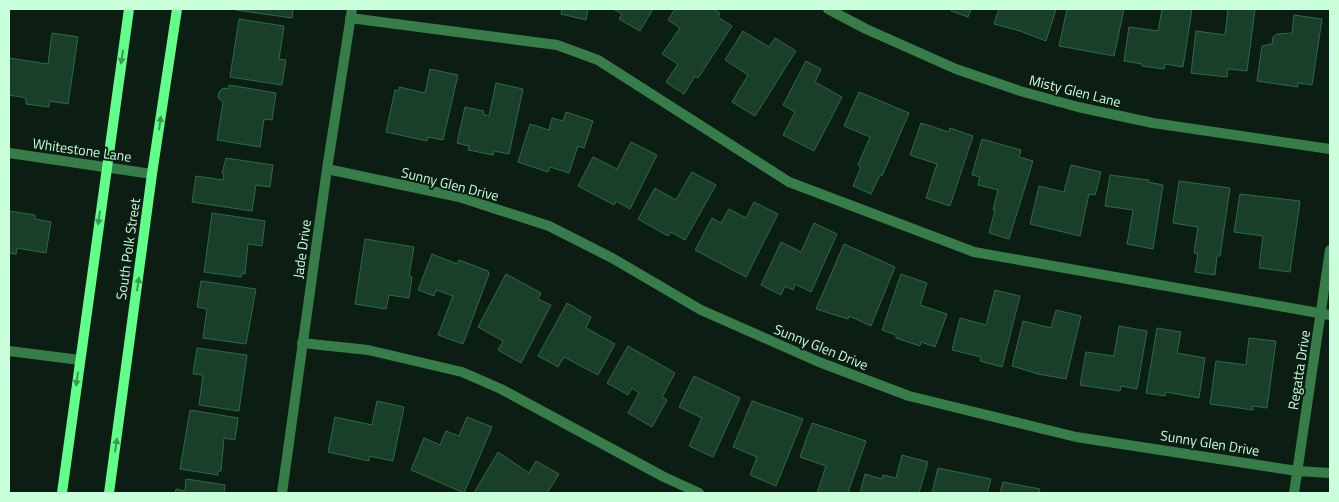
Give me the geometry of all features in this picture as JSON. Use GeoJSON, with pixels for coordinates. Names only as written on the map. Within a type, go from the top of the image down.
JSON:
{"type":"FeatureCollection","features":[{"type":"Feature","properties":{"kind":"main road"},"geometry":{"type":"LineString","coordinates":[[62,493],[128,9]]}},
{"type":"Feature","properties":{"kind":"main road","name":"South Polk Street"},"geometry":{"type":"LineString","coordinates":[[109,493],[152,174],[177,9]]}},
{"type":"Feature","properties":{"kind":"street","name":"Misty Glen Lane"},"geometry":{"type":"LineString","coordinates":[[828,9],[956,69],[1078,108],[1154,123],[1330,149]]}},
{"type":"Feature","properties":{"kind":"street","name":"Jade Drive"},"geometry":{"type":"LineString","coordinates":[[282,493],[327,169],[351,14]]}},
{"type":"Feature","properties":{"kind":"street"},"geometry":{"type":"LineString","coordinates":[[351,14],[558,46],[598,60],[789,182],[974,252],[1326,314]]}},
{"type":"Feature","properties":{"kind":"street","name":"Whitestone Lane"},"geometry":{"type":"LineString","coordinates":[[9,154],[152,174]]}},
{"type":"Feature","properties":{"kind":"street","name":"Sunny Glen Drive"},"geometry":{"type":"LineString","coordinates":[[327,169],[459,197],[548,226],[612,258],[701,310],[819,362],[909,396],[1076,437],[1297,471],[1330,473]]}},
{"type":"Feature","properties":{"kind":"street","name":"Regatta Drive"},"geometry":{"type":"LineString","coordinates":[[1294,493],[1326,314],[1330,250]]}},
{"type":"Feature","properties":{"kind":"street"},"geometry":{"type":"LineString","coordinates":[[302,343],[368,350],[462,372],[502,389],[664,477],[699,493]]}},
{"type":"Feature","properties":{"kind":"street"},"geometry":{"type":"LineString","coordinates":[[9,351],[80,360]]}},
{"type":"Feature","properties":{"kind":"building"},"geometry":{"type":"Polygon","coordinates":[[[237,9],[293,9],[292,18],[237,9]]]}},
{"type":"Feature","properties":{"kind":"building"},"geometry":{"type":"Polygon","coordinates":[[[562,9],[588,9],[586,20],[561,14],[562,9]]]}},
{"type":"Feature","properties":{"kind":"building"},"geometry":{"type":"Polygon","coordinates":[[[613,9],[653,9],[640,31],[619,19],[622,14],[613,9]]]}},
{"type":"Feature","properties":{"kind":"building"},"geometry":{"type":"Polygon","coordinates":[[[675,9],[713,9],[720,13],[718,17],[732,26],[698,78],[695,76],[684,94],[666,82],[678,64],[662,54],[680,28],[668,20],[675,9]]]}},
{"type":"Feature","properties":{"kind":"building"},"geometry":{"type":"Polygon","coordinates":[[[952,9],[971,9],[968,17],[951,11],[952,9]]]}},
{"type":"Feature","properties":{"kind":"building"},"geometry":{"type":"Polygon","coordinates":[[[999,9],[1056,9],[1046,41],[994,24],[999,9]]]}},
{"type":"Feature","properties":{"kind":"building"},"geometry":{"type":"Polygon","coordinates":[[[1067,9],[1124,9],[1114,56],[1059,46],[1067,9]]]}},
{"type":"Feature","properties":{"kind":"building"},"geometry":{"type":"Polygon","coordinates":[[[1162,9],[1192,9],[1183,67],[1165,64],[1164,69],[1124,61],[1129,27],[1158,31],[1162,9]]]}},
{"type":"Feature","properties":{"kind":"building"},"geometry":{"type":"Polygon","coordinates":[[[1228,9],[1255,9],[1247,71],[1228,69],[1227,77],[1191,73],[1196,31],[1225,35],[1228,9]]]}},
{"type":"Feature","properties":{"kind":"building"},"geometry":{"type":"Polygon","coordinates":[[[1294,15],[1322,19],[1312,85],[1298,83],[1298,87],[1257,81],[1262,46],[1272,44],[1273,37],[1277,34],[1292,33],[1294,15]]]}},
{"type":"Feature","properties":{"kind":"building"},"geometry":{"type":"Polygon","coordinates":[[[239,19],[284,26],[279,59],[286,60],[282,85],[230,77],[239,19]]]}},
{"type":"Feature","properties":{"kind":"building"},"geometry":{"type":"Polygon","coordinates":[[[743,31],[769,47],[775,38],[796,51],[755,116],[732,102],[748,75],[725,60],[743,31]]]}},
{"type":"Feature","properties":{"kind":"building"},"geometry":{"type":"Polygon","coordinates":[[[52,33],[78,37],[68,104],[50,101],[49,107],[26,104],[26,98],[9,95],[9,58],[48,64],[52,33]]]}},
{"type":"Feature","properties":{"kind":"building"},"geometry":{"type":"Polygon","coordinates":[[[806,61],[821,69],[815,82],[842,97],[814,151],[783,135],[795,112],[783,105],[806,61]]]}},
{"type":"Feature","properties":{"kind":"building"},"geometry":{"type":"Polygon","coordinates":[[[430,69],[458,75],[443,140],[428,137],[427,141],[386,132],[395,90],[399,91],[399,87],[425,93],[430,69]]]}},
{"type":"Feature","properties":{"kind":"building"},"geometry":{"type":"Polygon","coordinates":[[[496,83],[523,89],[509,154],[494,151],[493,155],[468,150],[469,146],[457,143],[465,107],[484,111],[483,114],[489,116],[496,83]]]}},
{"type":"Feature","properties":{"kind":"building"},"geometry":{"type":"Polygon","coordinates":[[[229,85],[276,93],[272,120],[264,119],[260,147],[217,140],[223,102],[218,98],[219,92],[223,88],[228,89],[229,85]]]}},
{"type":"Feature","properties":{"kind":"building"},"geometry":{"type":"Polygon","coordinates":[[[859,92],[909,113],[882,176],[880,175],[871,194],[853,186],[861,167],[858,165],[870,137],[844,126],[859,92]]]}},
{"type":"Feature","properties":{"kind":"building"},"geometry":{"type":"Polygon","coordinates":[[[566,112],[593,121],[584,148],[578,146],[569,173],[550,167],[548,172],[518,162],[530,124],[549,130],[552,118],[563,121],[566,112]]]}},
{"type":"Feature","properties":{"kind":"building"},"geometry":{"type":"Polygon","coordinates":[[[921,123],[949,132],[950,128],[973,136],[950,206],[926,198],[937,164],[910,155],[921,123]]]}},
{"type":"Feature","properties":{"kind":"building"},"geometry":{"type":"Polygon","coordinates":[[[982,139],[1021,150],[1019,157],[1033,161],[1009,239],[989,233],[998,190],[978,185],[980,177],[972,175],[982,139]]]}},
{"type":"Feature","properties":{"kind":"building"},"geometry":{"type":"Polygon","coordinates":[[[631,142],[657,155],[630,209],[616,201],[614,205],[578,186],[593,157],[617,169],[631,142]]]}},
{"type":"Feature","properties":{"kind":"building"},"geometry":{"type":"Polygon","coordinates":[[[226,158],[273,165],[270,187],[256,185],[252,211],[192,202],[196,176],[223,180],[224,173],[222,173],[226,158]]]}},
{"type":"Feature","properties":{"kind":"building"},"geometry":{"type":"Polygon","coordinates":[[[1071,165],[1101,172],[1095,195],[1089,194],[1080,236],[1030,224],[1039,186],[1064,192],[1071,165]]]}},
{"type":"Feature","properties":{"kind":"building"},"geometry":{"type":"Polygon","coordinates":[[[692,172],[716,185],[685,240],[671,232],[668,236],[638,219],[655,188],[676,200],[692,172]]]}},
{"type":"Feature","properties":{"kind":"building"},"geometry":{"type":"Polygon","coordinates":[[[1110,175],[1149,180],[1148,182],[1163,185],[1153,249],[1127,244],[1133,210],[1105,206],[1110,175]]]}},
{"type":"Feature","properties":{"kind":"building"},"geometry":{"type":"Polygon","coordinates":[[[1179,181],[1230,188],[1220,256],[1217,256],[1215,275],[1195,272],[1198,254],[1194,253],[1198,227],[1173,223],[1179,181]]]}},
{"type":"Feature","properties":{"kind":"building"},"geometry":{"type":"Polygon","coordinates":[[[1240,194],[1300,201],[1290,272],[1259,268],[1263,236],[1234,232],[1240,194]]]}},
{"type":"Feature","properties":{"kind":"building"},"geometry":{"type":"Polygon","coordinates":[[[754,202],[778,214],[746,277],[695,250],[712,218],[721,223],[729,209],[746,218],[754,202]]]}},
{"type":"Feature","properties":{"kind":"building"},"geometry":{"type":"Polygon","coordinates":[[[9,211],[35,215],[35,219],[51,222],[46,253],[17,248],[16,254],[9,253],[9,211]]]}},
{"type":"Feature","properties":{"kind":"building"},"geometry":{"type":"Polygon","coordinates":[[[212,213],[265,221],[262,246],[248,244],[245,274],[242,273],[241,277],[204,272],[212,213]]]}},
{"type":"Feature","properties":{"kind":"building"},"geometry":{"type":"Polygon","coordinates":[[[814,223],[837,234],[811,292],[795,284],[793,290],[785,286],[781,295],[761,285],[781,242],[801,252],[814,223]]]}},
{"type":"Feature","properties":{"kind":"building"},"geometry":{"type":"Polygon","coordinates":[[[365,239],[414,247],[409,276],[412,277],[409,298],[389,295],[386,309],[355,304],[365,239]]]}},
{"type":"Feature","properties":{"kind":"building"},"geometry":{"type":"Polygon","coordinates":[[[844,244],[895,267],[871,326],[849,316],[848,319],[816,309],[844,244]]]}},
{"type":"Feature","properties":{"kind":"building"},"geometry":{"type":"Polygon","coordinates":[[[432,254],[457,264],[459,260],[488,271],[489,274],[463,344],[438,335],[453,296],[436,290],[434,296],[418,290],[432,254]]]}},
{"type":"Feature","properties":{"kind":"building"},"geometry":{"type":"Polygon","coordinates":[[[506,274],[541,293],[538,299],[551,305],[521,363],[498,350],[503,341],[478,327],[506,274]]]}},
{"type":"Feature","properties":{"kind":"building"},"geometry":{"type":"Polygon","coordinates":[[[901,274],[927,283],[920,305],[947,314],[935,347],[921,342],[920,346],[896,338],[896,335],[882,330],[901,274]]]}},
{"type":"Feature","properties":{"kind":"building"},"geometry":{"type":"Polygon","coordinates":[[[201,281],[256,289],[246,344],[203,338],[207,309],[197,307],[201,281]]]}},
{"type":"Feature","properties":{"kind":"building"},"geometry":{"type":"Polygon","coordinates":[[[995,290],[1020,296],[1002,367],[980,361],[981,357],[952,350],[960,318],[986,325],[995,290]]]}},
{"type":"Feature","properties":{"kind":"building"},"geometry":{"type":"Polygon","coordinates":[[[567,303],[591,317],[586,328],[615,344],[598,375],[564,357],[558,367],[538,356],[567,303]]]}},
{"type":"Feature","properties":{"kind":"building"},"geometry":{"type":"Polygon","coordinates":[[[1056,310],[1081,316],[1066,379],[1038,374],[1012,366],[1023,321],[1051,328],[1056,310]]]}},
{"type":"Feature","properties":{"kind":"building"},"geometry":{"type":"Polygon","coordinates":[[[1119,326],[1147,331],[1137,389],[1121,386],[1120,391],[1080,385],[1086,352],[1114,356],[1119,326]]]}},
{"type":"Feature","properties":{"kind":"building"},"geometry":{"type":"Polygon","coordinates":[[[1157,328],[1181,332],[1177,353],[1205,358],[1199,398],[1166,392],[1165,396],[1146,393],[1157,328]]]}},
{"type":"Feature","properties":{"kind":"building"},"geometry":{"type":"Polygon","coordinates":[[[1249,338],[1276,341],[1267,408],[1253,406],[1253,410],[1210,404],[1216,361],[1246,365],[1249,338]]]}},
{"type":"Feature","properties":{"kind":"building"},"geometry":{"type":"Polygon","coordinates":[[[628,346],[675,373],[662,397],[667,400],[652,427],[628,413],[639,393],[632,388],[628,395],[607,383],[628,346]]]}},
{"type":"Feature","properties":{"kind":"building"},"geometry":{"type":"Polygon","coordinates":[[[197,348],[247,355],[239,411],[199,405],[203,375],[193,374],[197,348]]]}},
{"type":"Feature","properties":{"kind":"building"},"geometry":{"type":"Polygon","coordinates":[[[694,376],[740,398],[713,457],[689,446],[702,418],[679,407],[694,376]]]}},
{"type":"Feature","properties":{"kind":"building"},"geometry":{"type":"Polygon","coordinates":[[[377,401],[404,407],[393,461],[369,456],[369,461],[328,452],[335,417],[372,425],[377,401]]]}},
{"type":"Feature","properties":{"kind":"building"},"geometry":{"type":"Polygon","coordinates":[[[752,401],[803,419],[776,486],[750,475],[757,457],[733,447],[752,401]]]}},
{"type":"Feature","properties":{"kind":"building"},"geometry":{"type":"Polygon","coordinates":[[[190,410],[238,418],[235,440],[224,438],[221,471],[218,471],[218,475],[180,469],[190,410]]]}},
{"type":"Feature","properties":{"kind":"building"},"geometry":{"type":"Polygon","coordinates":[[[467,417],[492,427],[464,493],[411,470],[424,438],[440,445],[446,431],[459,436],[467,417]]]}},
{"type":"Feature","properties":{"kind":"building"},"geometry":{"type":"Polygon","coordinates":[[[812,423],[866,441],[848,493],[817,493],[826,466],[800,457],[812,423]]]}},
{"type":"Feature","properties":{"kind":"building"},"geometry":{"type":"Polygon","coordinates":[[[498,452],[529,473],[536,461],[559,474],[547,493],[474,493],[498,452]]]}},
{"type":"Feature","properties":{"kind":"building"},"geometry":{"type":"Polygon","coordinates":[[[902,455],[928,462],[919,493],[860,493],[865,474],[882,479],[883,475],[896,478],[902,455]]]}},
{"type":"Feature","properties":{"kind":"building"},"geometry":{"type":"Polygon","coordinates":[[[938,468],[991,479],[987,493],[932,493],[938,468]]]}},
{"type":"Feature","properties":{"kind":"building"},"geometry":{"type":"Polygon","coordinates":[[[186,479],[225,485],[224,493],[175,493],[176,489],[185,491],[186,479]]]}},
{"type":"Feature","properties":{"kind":"building"},"geometry":{"type":"Polygon","coordinates":[[[1003,482],[1040,489],[1039,493],[1000,493],[1003,482]]]}}]}
